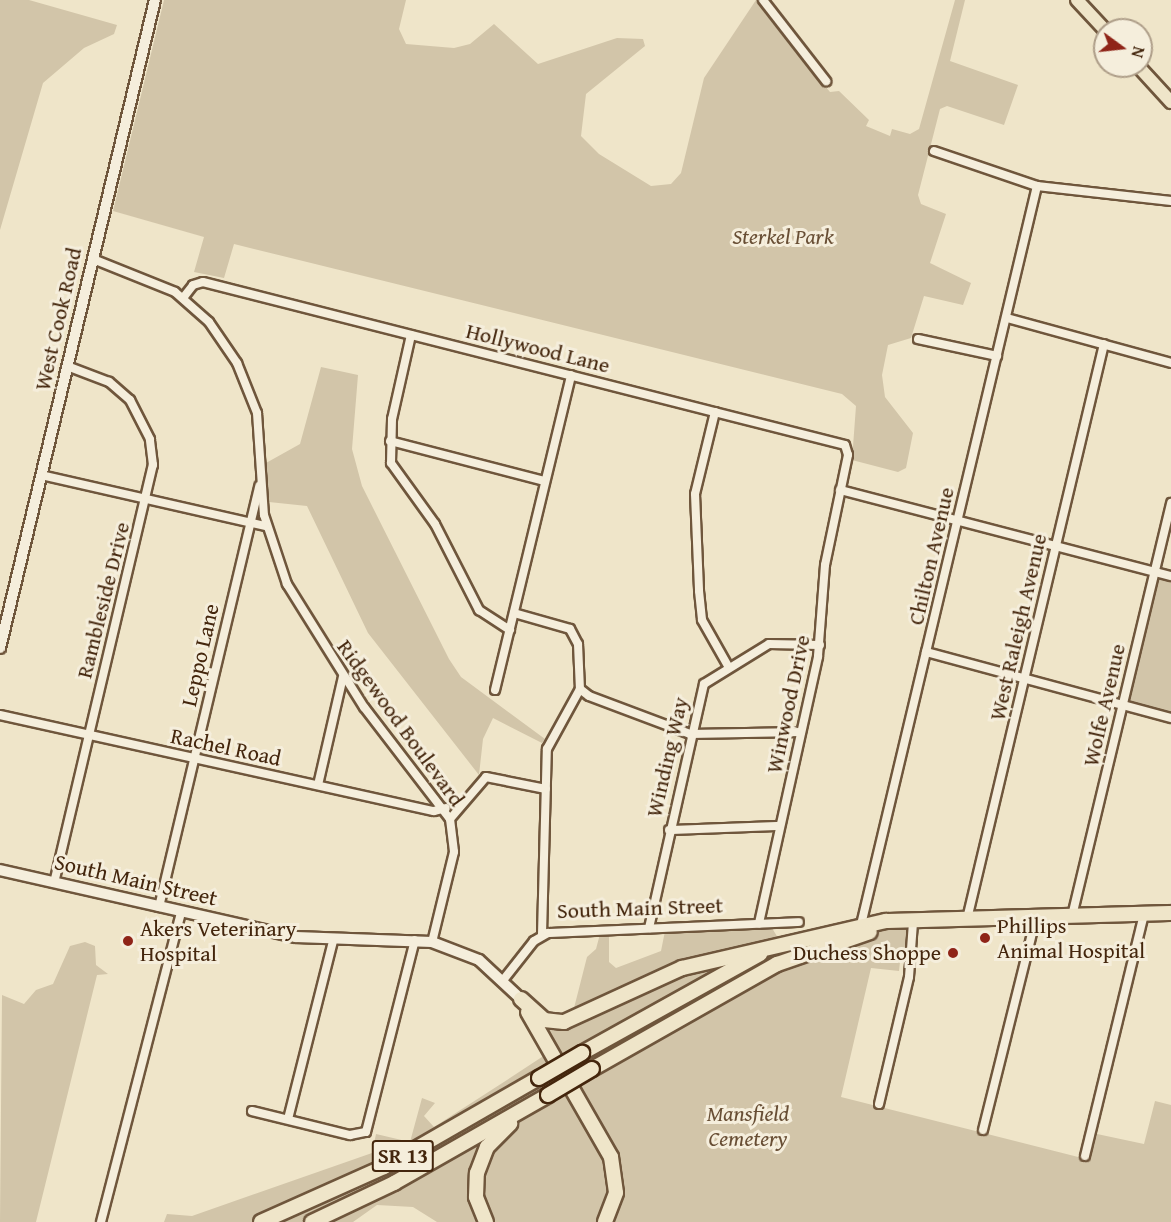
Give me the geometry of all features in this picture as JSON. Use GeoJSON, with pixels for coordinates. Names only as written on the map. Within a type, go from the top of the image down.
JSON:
{"type":"FeatureCollection","features":[{"type":"Feature","properties":{"kind":"highway","name":"SR 13"},"geometry":{"type":"LineString","coordinates":[[261,1222],[384,1167],[730,968],[804,938],[913,922],[1171,914]]}},
{"type":"Feature","properties":{"kind":"highway","name":"SR 13"},"geometry":{"type":"LineString","coordinates":[[312,1222],[394,1183],[793,957],[860,929]]}},
{"type":"Feature","properties":{"kind":"highway"},"geometry":{"type":"LineString","coordinates":[[521,999],[544,1020],[564,1022],[664,974],[804,938]]}},
{"type":"Feature","properties":{"kind":"highway"},"geometry":{"type":"LineString","coordinates":[[521,999],[611,1157],[615,1192],[605,1222]]}},
{"type":"Feature","properties":{"kind":"highway"},"geometry":{"type":"LineString","coordinates":[[486,1222],[476,1197],[480,1159],[501,1131],[548,1095]]}},
{"type":"Feature","properties":{"kind":"main road","name":"West Cook Road"},"geometry":{"type":"LineString","coordinates":[[0,648],[154,0]]}},
{"type":"Feature","properties":{"kind":"main road"},"geometry":{"type":"LineString","coordinates":[[1077,0],[1094,18]]}},
{"type":"Feature","properties":{"kind":"main road"},"geometry":{"type":"LineString","coordinates":[[1149,78],[1171,102]]}},
{"type":"Feature","properties":{"kind":"main road","name":"South Main Street"},"geometry":{"type":"LineString","coordinates":[[0,870],[181,912],[333,941],[416,940],[432,942],[470,955],[504,980],[521,999]]}},
{"type":"Feature","properties":{"kind":"street"},"geometry":{"type":"LineString","coordinates":[[763,0],[826,81]]}},
{"type":"Feature","properties":{"kind":"street"},"geometry":{"type":"LineString","coordinates":[[933,151],[1037,186],[1171,201]]}},
{"type":"Feature","properties":{"kind":"street","name":"Chilton Avenue"},"geometry":{"type":"LineString","coordinates":[[860,929],[1037,186]]}},
{"type":"Feature","properties":{"kind":"street","name":"Ridgewood Boulevard"},"geometry":{"type":"LineString","coordinates":[[93,259],[137,273],[183,298],[225,341],[250,390],[259,424],[260,482],[267,526],[287,584],[343,677],[446,808],[450,819],[454,852],[432,942]]}},
{"type":"Feature","properties":{"kind":"street","name":"Hollywood Lane"},"geometry":{"type":"LineString","coordinates":[[183,298],[193,285],[203,282],[845,445],[848,455],[840,490]]}},
{"type":"Feature","properties":{"kind":"street"},"geometry":{"type":"LineString","coordinates":[[1007,318],[1171,363]]}},
{"type":"Feature","properties":{"kind":"street"},"geometry":{"type":"LineString","coordinates":[[411,335],[390,441],[397,477],[435,524],[476,606],[492,623],[510,630]]}},
{"type":"Feature","properties":{"kind":"street"},"geometry":{"type":"LineString","coordinates":[[918,339],[997,356]]}},
{"type":"Feature","properties":{"kind":"street","name":"West Raleigh Avenue"},"geometry":{"type":"LineString","coordinates":[[967,919],[1104,344]]}},
{"type":"Feature","properties":{"kind":"street","name":"Rambleside Drive"},"geometry":{"type":"LineString","coordinates":[[54,883],[146,500],[152,447],[136,408],[109,382],[67,366]]}},
{"type":"Feature","properties":{"kind":"street"},"geometry":{"type":"LineString","coordinates":[[495,690],[571,375]]}},
{"type":"Feature","properties":{"kind":"street"},"geometry":{"type":"LineString","coordinates":[[715,412],[695,494],[698,580],[702,620],[728,666]]}},
{"type":"Feature","properties":{"kind":"street"},"geometry":{"type":"LineString","coordinates":[[390,441],[545,481]]}},
{"type":"Feature","properties":{"kind":"street"},"geometry":{"type":"LineString","coordinates":[[41,475],[267,526]]}},
{"type":"Feature","properties":{"kind":"street","name":"Leppo Lane"},"geometry":{"type":"LineString","coordinates":[[159,907],[260,482]]}},
{"type":"Feature","properties":{"kind":"street"},"geometry":{"type":"LineString","coordinates":[[840,490],[1056,543],[1171,576]]}},
{"type":"Feature","properties":{"kind":"street","name":"Winwood Drive"},"geometry":{"type":"LineString","coordinates":[[759,924],[820,645],[825,565],[840,490]]}},
{"type":"Feature","properties":{"kind":"street","name":"Wolfe Avenue"},"geometry":{"type":"LineString","coordinates":[[1072,916],[1171,503]]}},
{"type":"Feature","properties":{"kind":"street"},"geometry":{"type":"LineString","coordinates":[[514,613],[565,626],[574,633],[580,689],[552,734],[546,789],[542,934]]}},
{"type":"Feature","properties":{"kind":"street","name":"Winding Way"},"geometry":{"type":"LineString","coordinates":[[649,928],[690,734],[704,684],[728,666],[776,642],[820,645]]}},
{"type":"Feature","properties":{"kind":"street"},"geometry":{"type":"LineString","coordinates":[[926,652],[1171,718]]}},
{"type":"Feature","properties":{"kind":"street"},"geometry":{"type":"LineString","coordinates":[[318,785],[343,677]]}},
{"type":"Feature","properties":{"kind":"street"},"geometry":{"type":"LineString","coordinates":[[580,689],[690,734],[801,732]]}},
{"type":"Feature","properties":{"kind":"street","name":"Rachel Road"},"geometry":{"type":"LineString","coordinates":[[0,715],[318,785],[446,808]]}},
{"type":"Feature","properties":{"kind":"street"},"geometry":{"type":"LineString","coordinates":[[450,819],[486,777],[546,789]]}},
{"type":"Feature","properties":{"kind":"street"},"geometry":{"type":"LineString","coordinates":[[669,830],[779,826]]}},
{"type":"Feature","properties":{"kind":"street"},"geometry":{"type":"LineString","coordinates":[[101,1222],[181,912]]}},
{"type":"Feature","properties":{"kind":"street"},"geometry":{"type":"LineString","coordinates":[[1085,1156],[1144,914]]}},
{"type":"Feature","properties":{"kind":"street"},"geometry":{"type":"LineString","coordinates":[[983,1130],[1036,917]]}},
{"type":"Feature","properties":{"kind":"street","name":"South Main Street"},"geometry":{"type":"LineString","coordinates":[[504,980],[542,934],[799,922]]}},
{"type":"Feature","properties":{"kind":"street"},"geometry":{"type":"LineString","coordinates":[[879,1104],[911,969],[913,922]]}},
{"type":"Feature","properties":{"kind":"street"},"geometry":{"type":"LineString","coordinates":[[252,1111],[358,1136],[371,1122],[416,940]]}},
{"type":"Feature","properties":{"kind":"street"},"geometry":{"type":"LineString","coordinates":[[288,1119],[333,941]]}},
{"type":"Feature","properties":{"kind":"green space"},"geometry":{"type":"Polygon","coordinates":[[[0,0],[29,0],[117,25],[114,34],[84,48],[43,83],[0,230],[0,0]]]}},
{"type":"Feature","properties":{"kind":"green space","name":"Sterkel Park"},"geometry":{"type":"Polygon","coordinates":[[[164,0],[406,0],[399,29],[406,44],[454,48],[470,44],[494,24],[538,64],[617,38],[643,39],[645,46],[586,94],[581,136],[599,154],[651,186],[671,184],[681,173],[704,78],[756,0],[830,92],[839,91],[869,120],[866,126],[890,136],[892,129],[910,134],[919,129],[955,0],[965,0],[950,61],[1018,85],[1004,125],[947,106],[940,109],[918,195],[921,204],[946,214],[930,263],[971,283],[963,305],[924,296],[911,338],[888,345],[882,375],[885,397],[913,433],[906,468],[898,472],[852,460],[856,406],[842,394],[234,244],[224,278],[194,272],[204,237],[113,211],[164,0]]]}},
{"type":"Feature","properties":{"kind":"green space"},"geometry":{"type":"Polygon","coordinates":[[[321,367],[358,375],[352,449],[362,486],[449,659],[461,677],[545,739],[542,743],[493,718],[483,739],[479,775],[368,633],[307,506],[269,502],[266,463],[300,444],[321,367]]]}},
{"type":"Feature","properties":{"kind":"green space"},"geometry":{"type":"Polygon","coordinates":[[[1155,570],[1171,576],[1171,718],[1123,705],[1155,570]]]}},
{"type":"Feature","properties":{"kind":"green space","name":"Mansfield Cemetery"},"geometry":{"type":"Polygon","coordinates":[[[919,917],[914,956],[901,953],[899,971],[871,968],[841,1097],[1090,1160],[1097,1134],[1144,1144],[1155,1101],[1171,1105],[1171,1222],[437,1222],[413,1207],[377,1205],[353,1222],[164,1222],[167,1214],[192,1216],[372,1153],[376,1134],[410,1142],[422,1098],[435,1103],[424,1116],[434,1127],[548,1053],[537,1009],[558,1015],[574,1008],[587,957],[596,949],[600,934],[609,933],[609,962],[616,968],[661,951],[665,931],[764,927],[772,928],[778,938],[850,922],[919,917]]]}},
{"type":"Feature","properties":{"kind":"green space"},"geometry":{"type":"Polygon","coordinates":[[[85,942],[95,946],[96,965],[108,974],[97,975],[36,1222],[0,1222],[2,995],[24,1004],[36,990],[53,984],[70,946],[85,942]]]}},
{"type":"Feature","properties":{"kind":"place","name":"Phillips Animal Hospital"},"geometry":{"type":"Point","coordinates":[985,938]}},
{"type":"Feature","properties":{"kind":"place","name":"Akers Veterinary Hospital"},"geometry":{"type":"Point","coordinates":[128,941]}},
{"type":"Feature","properties":{"kind":"place","name":"Duchess Shoppe"},"geometry":{"type":"Point","coordinates":[953,953]}}]}
